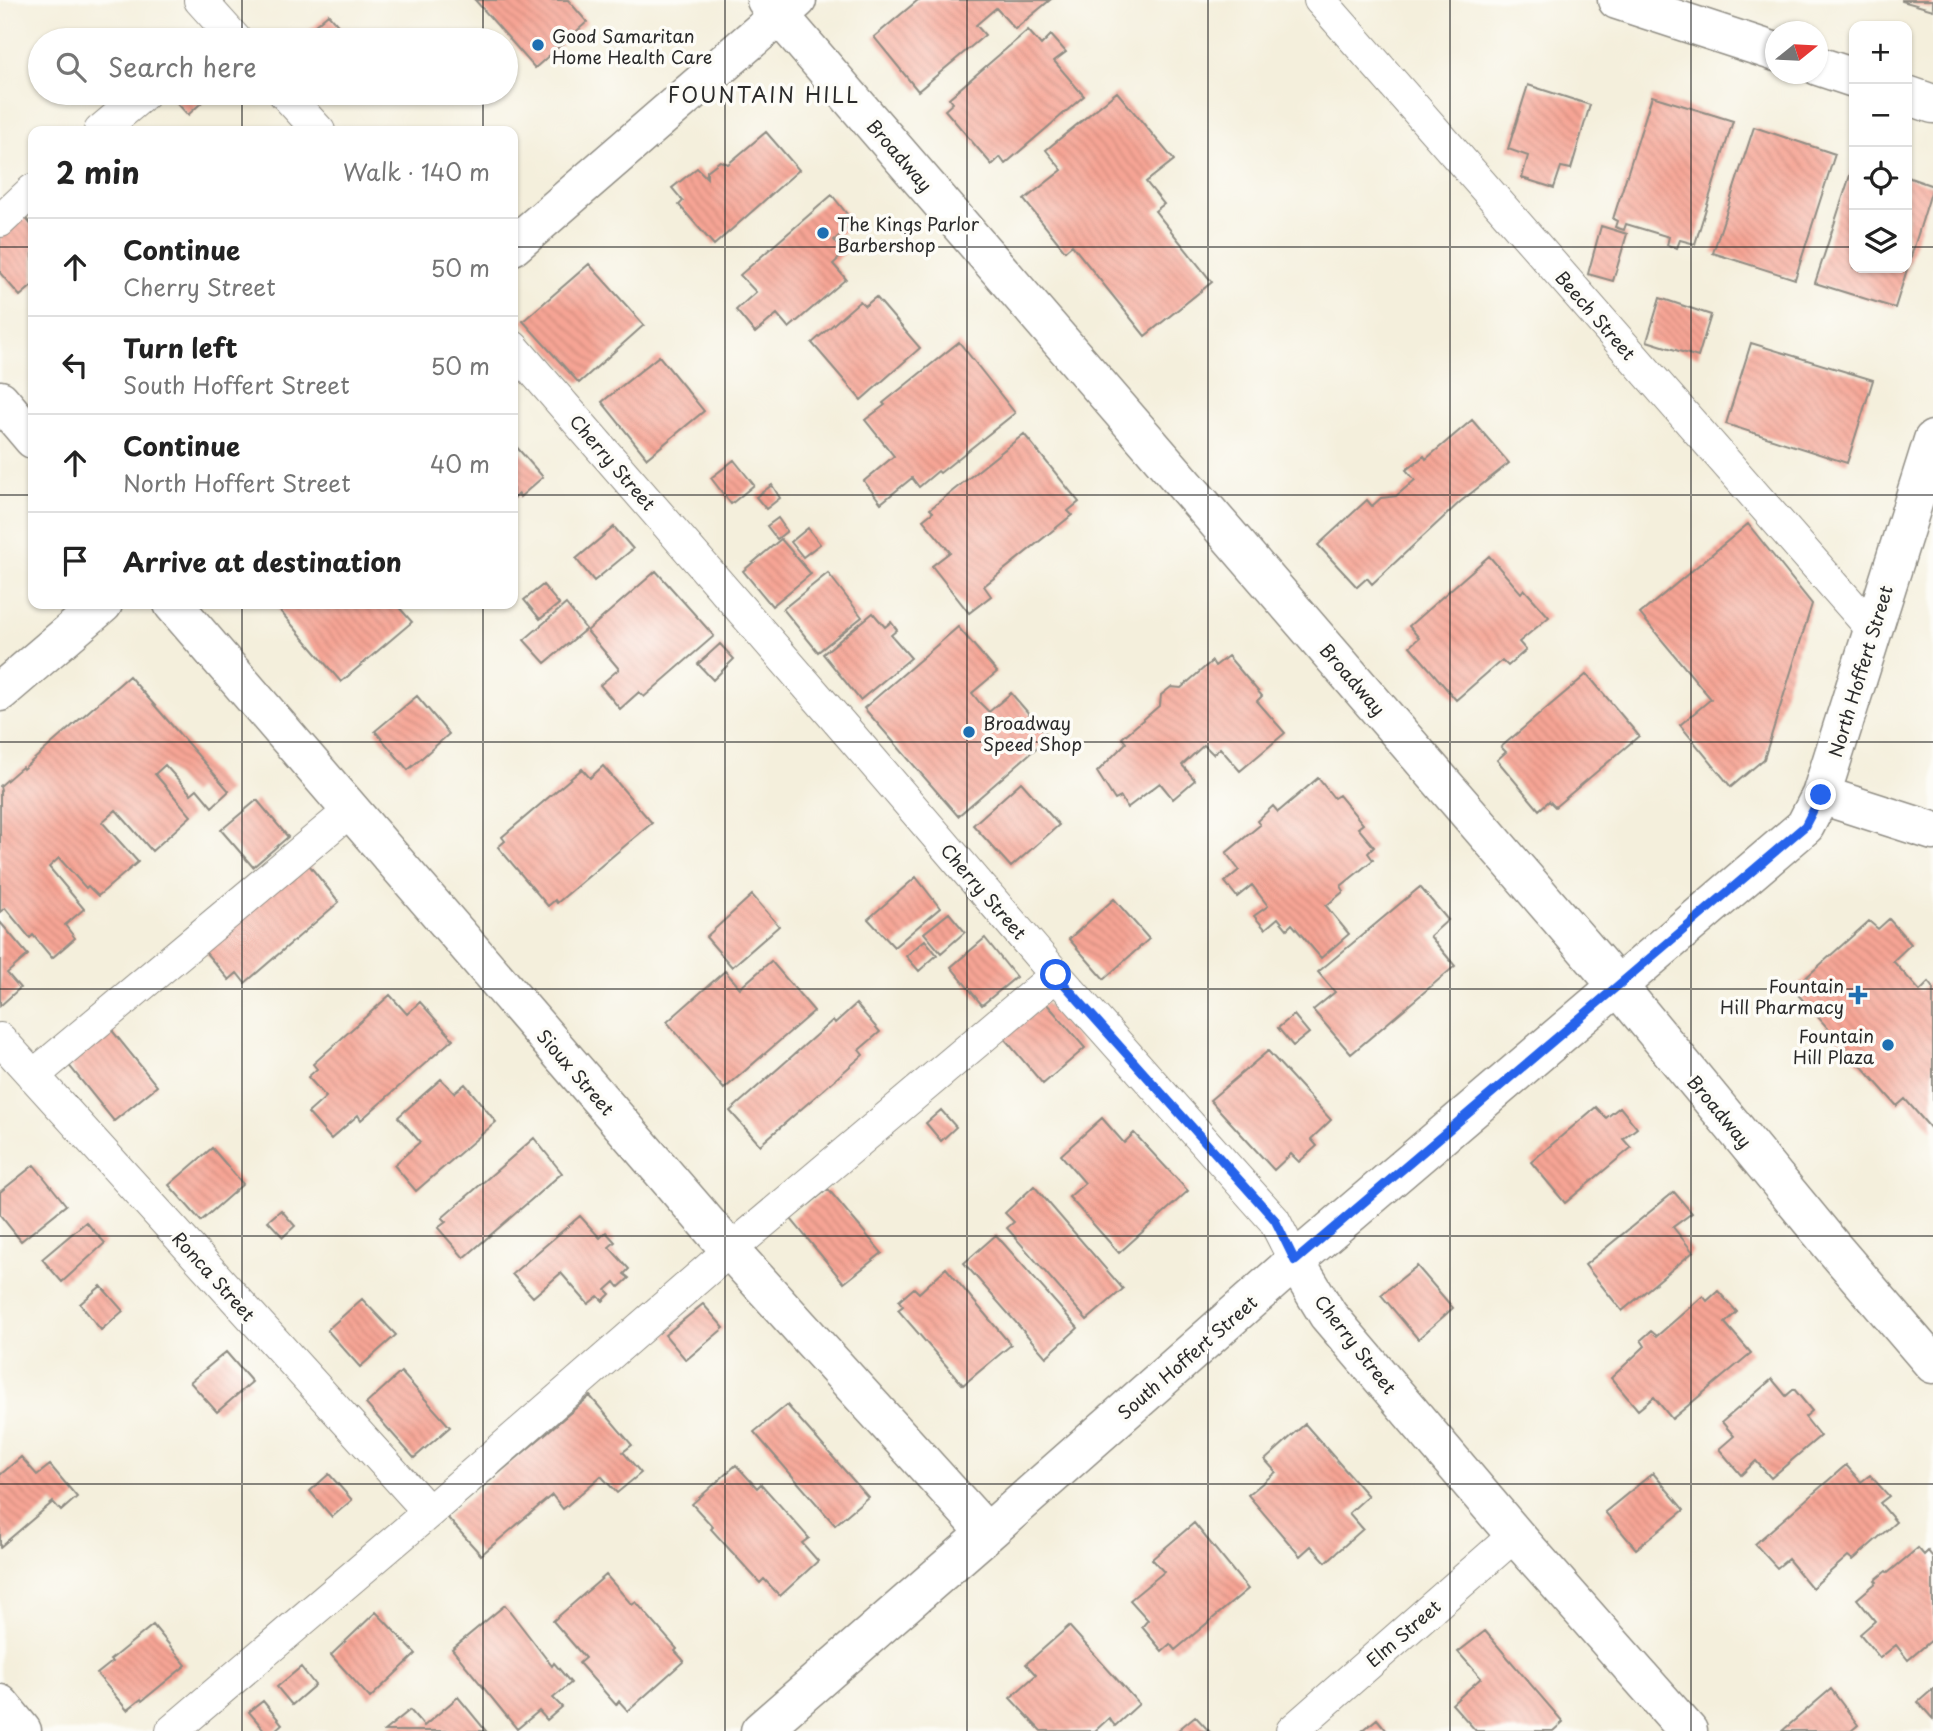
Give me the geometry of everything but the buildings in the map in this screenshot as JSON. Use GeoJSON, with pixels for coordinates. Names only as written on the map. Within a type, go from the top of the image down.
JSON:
{"type":"FeatureCollection","features":[{"type":"Feature","properties":{"kind":"street"},"geometry":{"type":"LineString","coordinates":[[1617,0],[1765,48]]}},
{"type":"Feature","properties":{"kind":"street"},"geometry":{"type":"LineString","coordinates":[[518,242],[781,5]]}},
{"type":"Feature","properties":{"kind":"street","name":"Broadway"},"geometry":{"type":"LineString","coordinates":[[781,5],[1617,985],[1831,1245],[1933,1364]]}},
{"type":"Feature","properties":{"kind":"street"},"geometry":{"type":"LineString","coordinates":[[1828,69],[1849,76]]}},
{"type":"Feature","properties":{"kind":"street"},"geometry":{"type":"LineString","coordinates":[[1912,97],[1933,104]]}},
{"type":"Feature","properties":{"kind":"street"},"geometry":{"type":"LineString","coordinates":[[0,400],[28,433]]}},
{"type":"Feature","properties":{"kind":"street","name":"North Hoffert Street"},"geometry":{"type":"LineString","coordinates":[[1617,985],[1805,826],[1821,795],[1931,456]]}},
{"type":"Feature","properties":{"kind":"street"},"geometry":{"type":"LineString","coordinates":[[0,692],[97,609]]}},
{"type":"Feature","properties":{"kind":"street","name":"Sioux Street"},"geometry":{"type":"LineString","coordinates":[[177,609],[730,1250],[987,1534]]}},
{"type":"Feature","properties":{"kind":"street"},"geometry":{"type":"LineString","coordinates":[[1821,795],[1933,831]]}},
{"type":"Feature","properties":{"kind":"street","name":"South Hoffert Street"},"geometry":{"type":"LineString","coordinates":[[760,1731],[1295,1261],[1617,985]]}},
{"type":"Feature","properties":{"kind":"street","name":"Cherry Street"},"geometry":{"type":"LineString","coordinates":[[1295,1261],[1328,1315],[1681,1729]]}},
{"type":"Feature","properties":{"kind":"street"},"geometry":{"type":"LineString","coordinates":[[0,1704],[22,1731]]}},
{"type":"Feature","properties":{"kind":"lane"},"geometry":{"type":"LineString","coordinates":[[200,0],[217,28]]}},
{"type":"Feature","properties":{"kind":"lane","name":"Beech Street"},"geometry":{"type":"LineString","coordinates":[[1320,0],[1873,630]]}},
{"type":"Feature","properties":{"kind":"lane"},"geometry":{"type":"LineString","coordinates":[[106,126],[131,105]]}},
{"type":"Feature","properties":{"kind":"lane"},"geometry":{"type":"LineString","coordinates":[[295,105],[314,126]]}},
{"type":"Feature","properties":{"kind":"lane"},"geometry":{"type":"LineString","coordinates":[[0,221],[28,195]]}},
{"type":"Feature","properties":{"kind":"lane","name":"Cherry Street"},"geometry":{"type":"LineString","coordinates":[[518,353],[1056,975],[1275,1220],[1295,1261]]}},
{"type":"Feature","properties":{"kind":"lane"},"geometry":{"type":"LineString","coordinates":[[33,1076],[351,810]]}},
{"type":"Feature","properties":{"kind":"lane"},"geometry":{"type":"LineString","coordinates":[[172,1731],[730,1250],[1056,975]]}},
{"type":"Feature","properties":{"kind":"lane","name":"Ronca Street"},"geometry":{"type":"LineString","coordinates":[[0,1039],[429,1512]]}},
{"type":"Feature","properties":{"kind":"lane","name":"Elm Street"},"geometry":{"type":"LineString","coordinates":[[1292,1731],[1515,1535]]}},
{"type":"Feature","properties":{"kind":"place","name":"Good Samaritan Home Health Care"},"geometry":{"type":"Point","coordinates":[538,45]}},
{"type":"Feature","properties":{"kind":"place","name":"The Kings Parlor Barbershop"},"geometry":{"type":"Point","coordinates":[823,233]}},
{"type":"Feature","properties":{"kind":"place","name":"Broadway Speed Shop"},"geometry":{"type":"Point","coordinates":[969,732]}},
{"type":"Feature","properties":{"kind":"place","name":"Fountain Hill Pharmacy"},"geometry":{"type":"Point","coordinates":[1858,995]}},
{"type":"Feature","properties":{"kind":"place","name":"Fountain Hill Plaza"},"geometry":{"type":"Point","coordinates":[1888,1045]}},
{"type":"Feature","properties":{"kind":"district","name":"FOUNTAIN HILL"},"geometry":{"type":"Point","coordinates":[764,94]}},
{"type":"Feature","properties":{"kind":"route"},"geometry":{"type":"LineString","coordinates":[[1056,975],[1275,1220],[1295,1261],[1805,826],[1821,795]]}}]}
